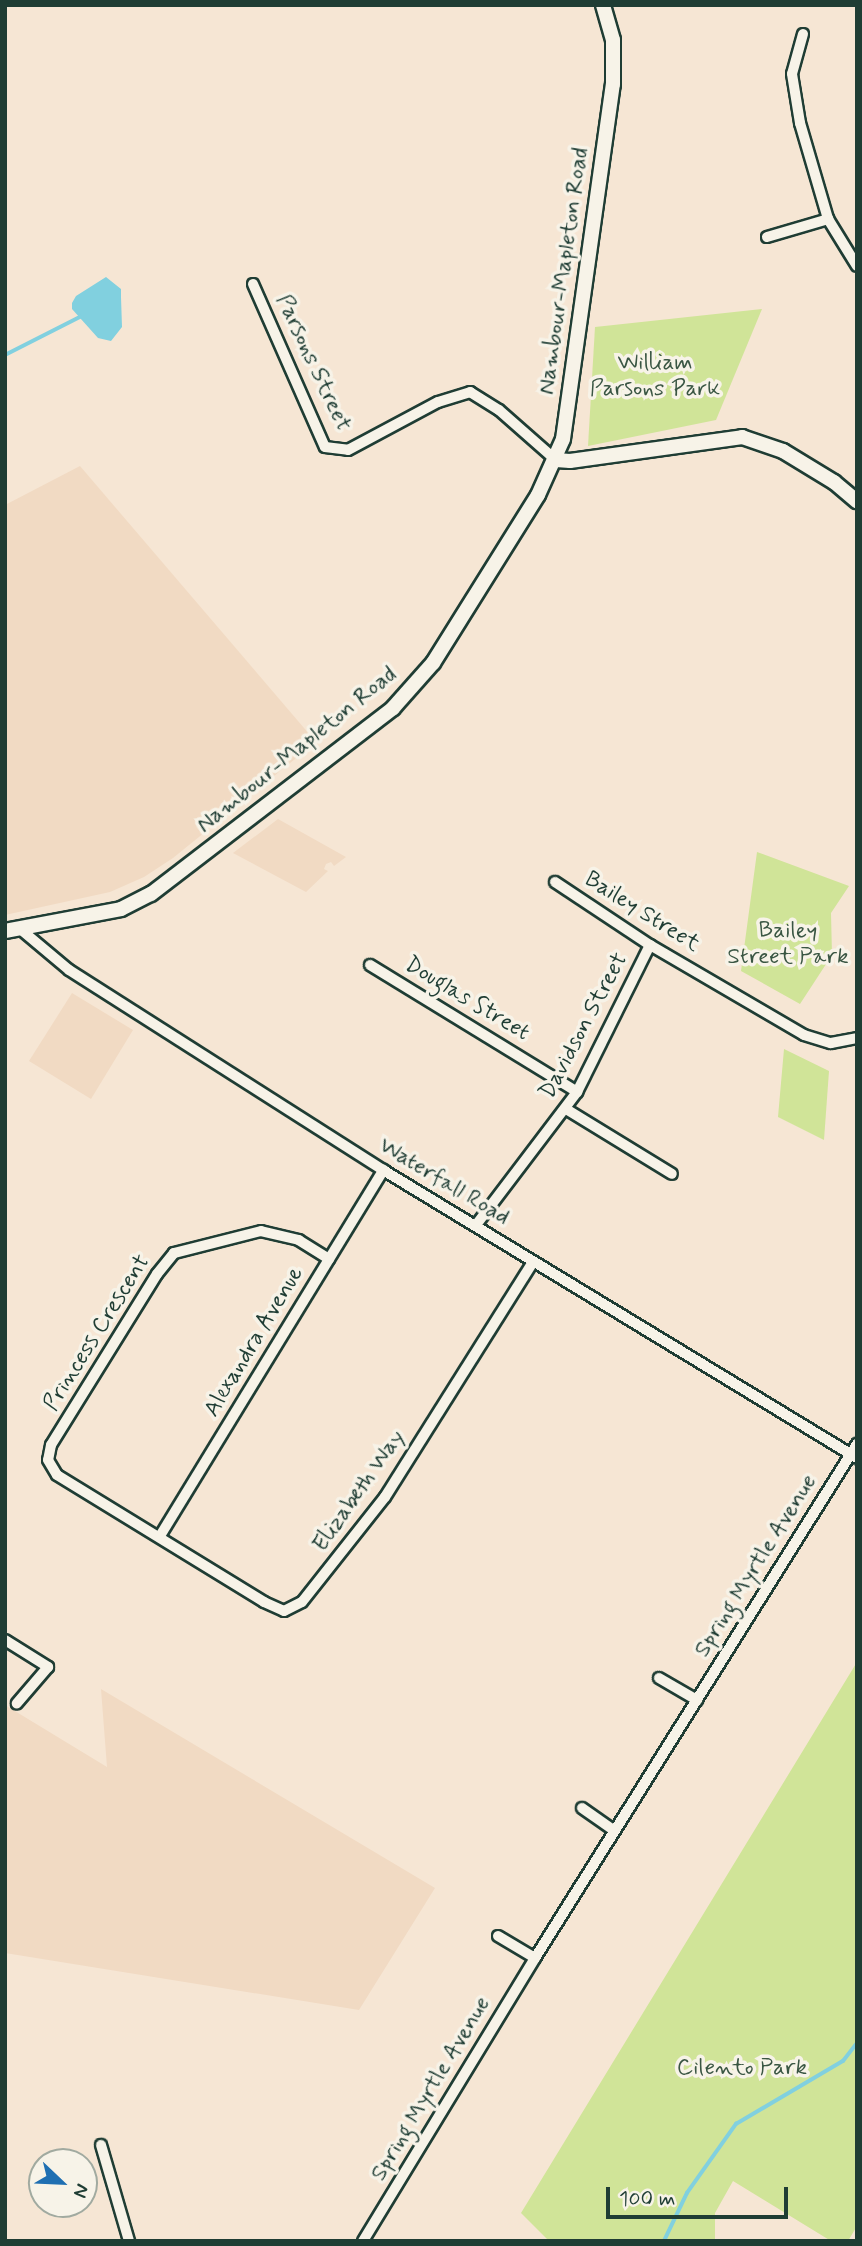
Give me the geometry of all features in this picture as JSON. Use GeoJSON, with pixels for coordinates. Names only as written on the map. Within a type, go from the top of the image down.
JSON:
{"type":"FeatureCollection","features":[{"type":"Feature","properties":{"kind":"main road","name":"Nambour-Mapleton Road"},"geometry":{"type":"LineString","coordinates":[[12,930],[121,909],[151,894],[393,708],[433,663],[538,495],[556,460],[566,419],[613,84],[613,40],[603,5]]}},
{"type":"Feature","properties":{"kind":"main road"},"geometry":{"type":"LineString","coordinates":[[556,460],[570,461],[742,437],[783,452],[834,482],[857,501]]}},
{"type":"Feature","properties":{"kind":"street"},"geometry":{"type":"LineString","coordinates":[[803,34],[792,74],[800,123],[828,219],[857,266]]}},
{"type":"Feature","properties":{"kind":"street"},"geometry":{"type":"LineString","coordinates":[[766,237],[828,219]]}},
{"type":"Feature","properties":{"kind":"street","name":"Parsons Street"},"geometry":{"type":"LineString","coordinates":[[253,284],[325,447],[348,450],[438,402],[470,392],[499,410],[556,460]]}},
{"type":"Feature","properties":{"kind":"street","name":"Bailey Street"},"geometry":{"type":"LineString","coordinates":[[555,882],[650,945],[804,1035],[831,1043],[857,1038]]}},
{"type":"Feature","properties":{"kind":"street","name":"Waterfall Road"},"geometry":{"type":"LineString","coordinates":[[12,930],[69,970],[383,1170],[853,1456]]}},
{"type":"Feature","properties":{"kind":"street","name":"Davidson Street"},"geometry":{"type":"LineString","coordinates":[[476,1225],[577,1092],[650,945]]}},
{"type":"Feature","properties":{"kind":"street","name":"Douglas Street"},"geometry":{"type":"LineString","coordinates":[[370,965],[577,1092]]}},
{"type":"Feature","properties":{"kind":"street"},"geometry":{"type":"LineString","coordinates":[[566,1109],[672,1174]]}},
{"type":"Feature","properties":{"kind":"street","name":"Alexandra Avenue"},"geometry":{"type":"LineString","coordinates":[[160,1536],[383,1170]]}},
{"type":"Feature","properties":{"kind":"street","name":"Princess Crescent"},"geometry":{"type":"LineString","coordinates":[[160,1536],[57,1475],[48,1460],[51,1445],[157,1274],[174,1253],[261,1231],[299,1240],[329,1259]]}},
{"type":"Feature","properties":{"kind":"street","name":"Elizabeth Way"},"geometry":{"type":"LineString","coordinates":[[160,1536],[264,1602],[284,1611],[302,1602],[385,1497],[533,1262]]}},
{"type":"Feature","properties":{"kind":"street","name":"Spring Myrtle Avenue"},"geometry":{"type":"LineString","coordinates":[[363,2241],[614,1830],[853,1456],[857,1444]]}},
{"type":"Feature","properties":{"kind":"street"},"geometry":{"type":"LineString","coordinates":[[5,1640],[48,1667],[17,1703]]}},
{"type":"Feature","properties":{"kind":"street"},"geometry":{"type":"LineString","coordinates":[[659,1678],[697,1700]]}},
{"type":"Feature","properties":{"kind":"street"},"geometry":{"type":"LineString","coordinates":[[582,1808],[614,1830]]}},
{"type":"Feature","properties":{"kind":"street"},"geometry":{"type":"LineString","coordinates":[[498,1936],[535,1958]]}},
{"type":"Feature","properties":{"kind":"street"},"geometry":{"type":"LineString","coordinates":[[101,2144],[129,2241]]}},
{"type":"Feature","properties":{"kind":"shaded area"},"geometry":{"type":"Polygon","coordinates":[[[80,466],[316,742],[173,858],[144,877],[110,892],[5,915],[5,505],[80,466]]]}},
{"type":"Feature","properties":{"kind":"shaded area"},"geometry":{"type":"Polygon","coordinates":[[[278,819],[346,857],[334,866],[331,862],[326,864],[324,869],[328,871],[306,892],[233,853],[278,819]]]}},
{"type":"Feature","properties":{"kind":"shaded area"},"geometry":{"type":"Polygon","coordinates":[[[72,993],[133,1030],[91,1099],[29,1061],[72,993]]]}},
{"type":"Feature","properties":{"kind":"shaded area"},"geometry":{"type":"Polygon","coordinates":[[[101,1689],[435,1888],[359,2010],[5,1953],[5,1705],[107,1767],[101,1689]]]}},
{"type":"Feature","properties":{"kind":"green space","name":"William Parsons Park"},"geometry":{"type":"Polygon","coordinates":[[[762,309],[716,420],[588,446],[595,327],[762,309]]]}},
{"type":"Feature","properties":{"kind":"green space","name":"Bailey Street Park"},"geometry":{"type":"Polygon","coordinates":[[[757,852],[849,886],[831,913],[832,955],[800,1004],[741,971],[757,852]]]}},
{"type":"Feature","properties":{"kind":"green space"},"geometry":{"type":"Polygon","coordinates":[[[784,1049],[829,1071],[824,1140],[778,1117],[784,1049]]]}},
{"type":"Feature","properties":{"kind":"green space","name":"Cilento Park"},"geometry":{"type":"Polygon","coordinates":[[[857,1662],[857,2226],[848,2241],[831,2241],[733,2181],[715,2213],[715,2241],[549,2241],[521,2213],[857,1662]]]}},
{"type":"Feature","properties":{"kind":"water"},"geometry":{"type":"Polygon","coordinates":[[[106,277],[121,289],[122,327],[111,341],[98,338],[72,309],[76,296],[106,277]]]}},
{"type":"Feature","properties":{"kind":"waterway"},"geometry":{"type":"LineString","coordinates":[[5,355],[80,317]]}},
{"type":"Feature","properties":{"kind":"waterway"},"geometry":{"type":"LineString","coordinates":[[664,2241],[687,2193],[736,2124],[843,2061],[857,2043]]}}]}
